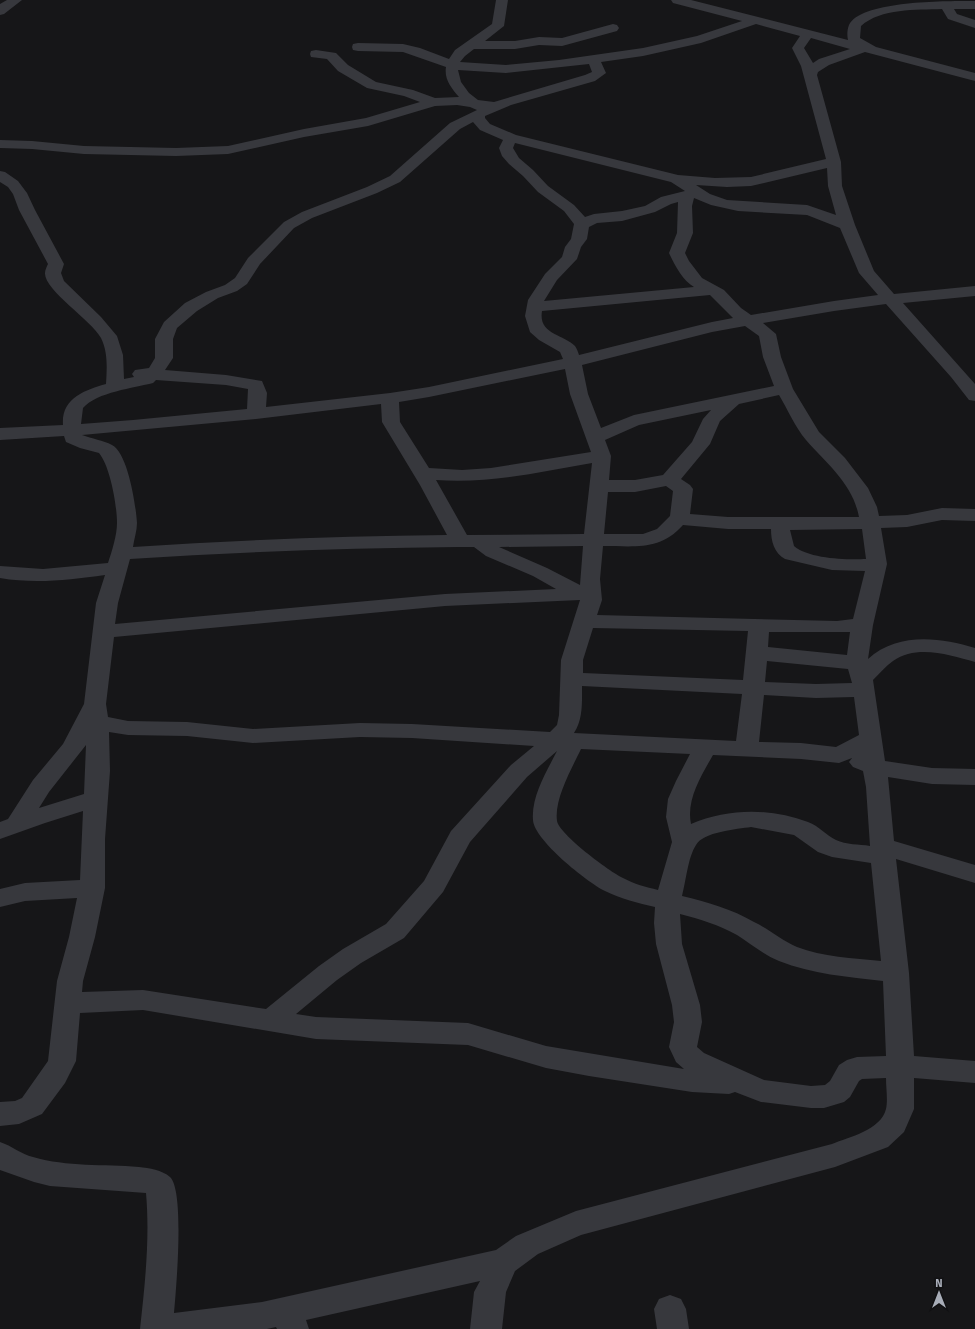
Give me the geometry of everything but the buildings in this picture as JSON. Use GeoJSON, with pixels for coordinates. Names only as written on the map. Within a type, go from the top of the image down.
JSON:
{"type":"FeatureCollection","features":[{"type":"Feature","properties":{"kind":"street"},"geometry":{"type":"LineString","coordinates":[[0,11],[2,8],[16,0]]}},
{"type":"Feature","properties":{"kind":"street"},"geometry":{"type":"LineString","coordinates":[[482,109],[459,90],[452,77],[452,65],[454,59],[460,53],[498,26],[502,0]]}},
{"type":"Feature","properties":{"kind":"street"},"geometry":{"type":"LineString","coordinates":[[677,0],[753,21],[975,77]]}},
{"type":"Feature","properties":{"kind":"street"},"geometry":{"type":"LineString","coordinates":[[950,4],[947,6],[952,16],[975,24]]}},
{"type":"Feature","properties":{"kind":"street"},"geometry":{"type":"LineString","coordinates":[[868,49],[854,40],[855,26],[860,20],[875,14],[900,8],[950,4],[975,5]]}},
{"type":"Feature","properties":{"kind":"street"},"geometry":{"type":"LineString","coordinates":[[358,47],[394,46],[410,49],[452,65],[472,68],[506,69],[559,64],[643,52],[682,43],[753,21]]}},
{"type":"Feature","properties":{"kind":"street"},"geometry":{"type":"LineString","coordinates":[[472,45],[515,46],[539,41],[562,42],[613,28]]}},
{"type":"Feature","properties":{"kind":"street"},"geometry":{"type":"LineString","coordinates":[[807,34],[798,48],[808,66],[834,162],[835,186],[847,225],[867,273],[889,299],[957,372],[975,396]]}},
{"type":"Feature","properties":{"kind":"street"},"geometry":{"type":"LineString","coordinates":[[810,75],[812,70],[820,64],[868,49]]}},
{"type":"Feature","properties":{"kind":"street"},"geometry":{"type":"LineString","coordinates":[[316,54],[331,56],[343,68],[372,85],[434,102]]}},
{"type":"Feature","properties":{"kind":"street"},"geometry":{"type":"LineString","coordinates":[[0,1114],[19,1112],[32,1106],[55,1075],[62,1061],[70,981],[82,937],[92,888],[98,771],[96,712],[107,603],[127,524],[124,496],[115,464],[106,449],[87,444],[73,438],[74,429],[72,414],[75,406],[79,400],[115,387],[147,379],[152,376],[164,358],[164,339],[170,326],[191,307],[212,295],[231,288],[241,282],[254,261],[289,225],[307,215],[372,190],[395,179],[455,126],[482,109],[590,78],[599,72],[594,59]]}},
{"type":"Feature","properties":{"kind":"street"},"geometry":{"type":"LineString","coordinates":[[954,71],[975,64]]}},
{"type":"Feature","properties":{"kind":"street"},"geometry":{"type":"LineString","coordinates":[[0,144],[32,145],[84,150],[176,152],[222,150],[368,122],[434,102],[446,101],[482,109]]}},
{"type":"Feature","properties":{"kind":"street"},"geometry":{"type":"LineString","coordinates":[[482,109],[478,119],[485,127],[511,138],[676,179],[714,183],[752,181],[834,162]]}},
{"type":"Feature","properties":{"kind":"street"},"geometry":{"type":"LineString","coordinates":[[511,138],[506,148],[510,158],[527,172],[545,191],[570,207],[582,224],[579,239],[573,247],[569,260],[560,267],[544,287],[536,300],[533,316],[536,328],[545,336],[560,343],[568,349],[573,362],[579,394],[602,456],[590,579],[586,597],[584,621],[572,660],[570,715],[568,725],[563,733],[564,740],[546,809],[545,821],[551,835],[567,849],[614,884],[637,893],[706,911],[739,924],[775,947],[794,956],[823,963],[896,973]]}},
{"type":"Feature","properties":{"kind":"street"},"geometry":{"type":"LineString","coordinates":[[0,175],[12,184],[20,193],[27,210],[56,264],[53,273],[56,283],[103,329],[112,343],[117,370],[115,387]]}},
{"type":"Feature","properties":{"kind":"street"},"geometry":{"type":"LineString","coordinates":[[676,179],[691,194],[718,202],[733,205],[812,211],[847,225]]}},
{"type":"Feature","properties":{"kind":"street"},"geometry":{"type":"LineString","coordinates":[[582,224],[594,219],[622,216],[650,209],[666,200],[691,194]]}},
{"type":"Feature","properties":{"kind":"street"},"geometry":{"type":"LineString","coordinates":[[0,1154],[12,1162],[32,1170],[57,1175],[149,1180],[160,1186],[163,1208],[161,1273],[156,1329],[204,1324],[290,1320],[402,1284],[504,1262],[527,1245],[576,1224],[835,1155],[878,1139],[894,1124],[900,1109],[900,1066],[896,973],[878,787],[861,677],[862,625],[877,564],[871,522],[867,507],[858,488],[838,462],[812,435],[784,389],[772,357],[767,334],[735,312],[724,298],[696,281],[680,262],[678,253],[685,233],[684,206],[691,194]]}},
{"type":"Feature","properties":{"kind":"street"},"geometry":{"type":"LineString","coordinates":[[535,307],[712,290]]}},
{"type":"Feature","properties":{"kind":"street"},"geometry":{"type":"LineString","coordinates":[[0,434],[133,426],[256,414],[390,398],[430,392],[573,362],[712,327],[749,322],[834,306],[975,291]]}},
{"type":"Feature","properties":{"kind":"street"},"geometry":{"type":"LineString","coordinates":[[889,299],[975,303]]}},
{"type":"Feature","properties":{"kind":"street"},"geometry":{"type":"LineString","coordinates":[[117,370],[152,376],[226,380],[256,385],[258,393],[256,414]]}},
{"type":"Feature","properties":{"kind":"street"},"geometry":{"type":"LineString","coordinates":[[596,437],[634,421],[784,389]]}},
{"type":"Feature","properties":{"kind":"street"},"geometry":{"type":"LineString","coordinates":[[390,398],[391,422],[423,474],[471,542],[540,572],[586,597]]}},
{"type":"Feature","properties":{"kind":"street"},"geometry":{"type":"LineString","coordinates":[[599,486],[635,486],[669,480],[697,449],[712,419],[733,400]]}},
{"type":"Feature","properties":{"kind":"street"},"geometry":{"type":"LineString","coordinates":[[423,474],[462,476],[491,474],[602,456]]}},
{"type":"Feature","properties":{"kind":"street"},"geometry":{"type":"LineString","coordinates":[[0,572],[23,575],[48,575],[118,561],[234,546],[301,543],[643,540],[655,538],[665,534],[680,517],[683,490],[669,480]]}},
{"type":"Feature","properties":{"kind":"street"},"geometry":{"type":"LineString","coordinates":[[680,517],[685,520],[696,521],[837,524],[907,521],[942,514],[975,515]]}},
{"type":"Feature","properties":{"kind":"street"},"geometry":{"type":"LineString","coordinates":[[780,522],[782,542],[788,553],[840,566],[877,564]]}},
{"type":"Feature","properties":{"kind":"street"},"geometry":{"type":"LineString","coordinates":[[532,542],[540,572]]}},
{"type":"Feature","properties":{"kind":"street"},"geometry":{"type":"LineString","coordinates":[[105,631],[430,601],[586,597]]}},
{"type":"Feature","properties":{"kind":"street"},"geometry":{"type":"LineString","coordinates":[[584,621],[837,627],[862,625]]}},
{"type":"Feature","properties":{"kind":"street"},"geometry":{"type":"LineString","coordinates":[[746,748],[750,725],[759,624]]}},
{"type":"Feature","properties":{"kind":"street"},"geometry":{"type":"LineString","coordinates":[[571,679],[816,691],[861,677],[887,654],[907,647],[931,646],[963,650],[975,655]]}},
{"type":"Feature","properties":{"kind":"street"},"geometry":{"type":"LineString","coordinates":[[756,653],[861,677]]}},
{"type":"Feature","properties":{"kind":"street"},"geometry":{"type":"LineString","coordinates":[[96,712],[113,726],[128,728],[187,729],[253,736],[360,730],[465,733],[564,740],[746,748],[839,755],[874,767],[911,775],[951,778],[975,777]]}},
{"type":"Feature","properties":{"kind":"street"},"geometry":{"type":"LineString","coordinates":[[8,828],[73,746],[96,712]]}},
{"type":"Feature","properties":{"kind":"street"},"geometry":{"type":"LineString","coordinates":[[839,755],[871,738]]}},
{"type":"Feature","properties":{"kind":"street"},"geometry":{"type":"LineString","coordinates":[[270,1021],[328,973],[352,956],[395,931],[434,886],[460,837],[514,776],[564,740]]}},
{"type":"Feature","properties":{"kind":"street"},"geometry":{"type":"LineString","coordinates":[[684,842],[678,818],[679,805],[705,747]]}},
{"type":"Feature","properties":{"kind":"street"},"geometry":{"type":"LineString","coordinates":[[8,828],[36,817],[96,799]]}},
{"type":"Feature","properties":{"kind":"street"},"geometry":{"type":"LineString","coordinates":[[975,874],[883,851],[841,851],[827,846],[801,828],[769,821],[751,819],[731,822],[702,829],[690,835],[684,842],[668,901],[667,923],[669,944],[688,1018],[683,1047],[686,1054],[694,1061],[742,1084],[760,1090],[786,1095],[824,1097],[834,1094],[840,1089],[849,1073],[857,1068],[900,1066],[975,1072]]}},
{"type":"Feature","properties":{"kind":"street"},"geometry":{"type":"LineString","coordinates":[[0,898],[25,892],[92,888]]}},
{"type":"Feature","properties":{"kind":"street"},"geometry":{"type":"LineString","coordinates":[[68,1003],[143,1000],[316,1028],[468,1034],[546,1057],[589,1065],[692,1081],[742,1084]]}},
{"type":"Feature","properties":{"kind":"street"},"geometry":{"type":"LineString","coordinates":[[486,1329],[490,1292],[504,1262]]}}]}
